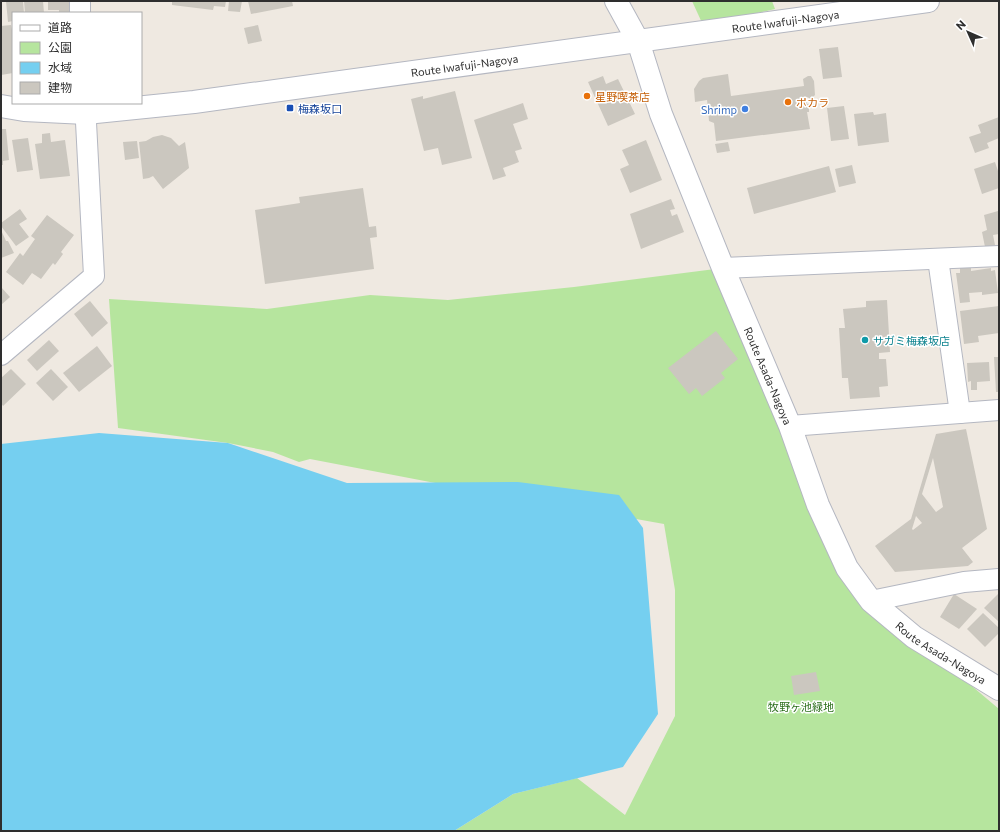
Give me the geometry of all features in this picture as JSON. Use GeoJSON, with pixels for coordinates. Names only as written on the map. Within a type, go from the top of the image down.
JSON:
{"type":"FeatureCollection","features":[{"type":"Feature","properties":{"kind":"main road","name":"Route Asada-Nagoya"},"geometry":{"type":"LineString","coordinates":[[616,1],[638,42],[661,114],[723,268],[790,426],[818,505],[847,568],[871,600],[914,637],[999,689]]}},
{"type":"Feature","properties":{"kind":"main road","name":"Route Iwafuji-Nagoya"},"geometry":{"type":"LineString","coordinates":[[1,106],[24,110],[194,102],[928,1]]}},
{"type":"Feature","properties":{"kind":"street"},"geometry":{"type":"LineString","coordinates":[[80,1],[80,12]]}},
{"type":"Feature","properties":{"kind":"street"},"geometry":{"type":"LineString","coordinates":[[1,355],[94,276],[85,108]]}},
{"type":"Feature","properties":{"kind":"street"},"geometry":{"type":"LineString","coordinates":[[723,268],[938,260],[999,256]]}},
{"type":"Feature","properties":{"kind":"street"},"geometry":{"type":"LineString","coordinates":[[938,260],[960,413]]}},
{"type":"Feature","properties":{"kind":"street"},"geometry":{"type":"LineString","coordinates":[[790,426],[999,410]]}},
{"type":"Feature","properties":{"kind":"street"},"geometry":{"type":"LineString","coordinates":[[871,600],[964,582],[999,579]]}},
{"type":"Feature","properties":{"kind":"green space"},"geometry":{"type":"Polygon","coordinates":[[[692,1],[772,1],[775,9],[703,25],[692,1]]]}},
{"type":"Feature","properties":{"kind":"green space","name":"牧野ヶ池緑地"},"geometry":{"type":"Polygon","coordinates":[[[723,268],[871,601],[999,709],[999,831],[454,831],[513,794],[577,778],[625,815],[675,716],[675,590],[664,524],[310,459],[299,462],[273,452],[228,443],[118,428],[109,299],[267,309],[370,295],[448,300],[574,287],[723,268]]]}},
{"type":"Feature","properties":{"kind":"water"},"geometry":{"type":"Polygon","coordinates":[[[99,433],[228,443],[347,483],[518,482],[619,495],[643,528],[658,714],[623,767],[513,794],[454,831],[1,831],[1,444],[99,433]]]}},
{"type":"Feature","properties":{"kind":"building"},"geometry":{"type":"Polygon","coordinates":[[[6,1],[23,1],[24,12],[12,12],[12,21],[8,22],[6,1]]]}},
{"type":"Feature","properties":{"kind":"building"},"geometry":{"type":"Polygon","coordinates":[[[24,1],[43,1],[44,12],[25,12],[24,1]]]}},
{"type":"Feature","properties":{"kind":"building"},"geometry":{"type":"Polygon","coordinates":[[[48,1],[73,1],[73,12],[48,10],[48,1]]]}},
{"type":"Feature","properties":{"kind":"building"},"geometry":{"type":"Polygon","coordinates":[[[172,1],[226,1],[225,7],[214,6],[213,10],[172,5],[172,1]]]}},
{"type":"Feature","properties":{"kind":"building"},"geometry":{"type":"Polygon","coordinates":[[[229,1],[242,1],[240,12],[228,11],[229,1]]]}},
{"type":"Feature","properties":{"kind":"building"},"geometry":{"type":"Polygon","coordinates":[[[248,1],[292,1],[293,6],[251,14],[248,1]]]}},
{"type":"Feature","properties":{"kind":"building"},"geometry":{"type":"Polygon","coordinates":[[[11,25],[12,73],[1,75],[1,26],[11,25]]]}},
{"type":"Feature","properties":{"kind":"building"},"geometry":{"type":"Polygon","coordinates":[[[258,25],[262,41],[248,44],[244,28],[258,25]]]}},
{"type":"Feature","properties":{"kind":"building"},"geometry":{"type":"Polygon","coordinates":[[[838,47],[842,77],[823,79],[819,49],[838,47]]]}},
{"type":"Feature","properties":{"kind":"building"},"geometry":{"type":"Polygon","coordinates":[[[728,74],[731,96],[804,86],[803,79],[811,76],[814,81],[815,95],[811,99],[807,97],[809,112],[807,112],[810,129],[716,141],[714,123],[709,121],[707,100],[695,102],[694,89],[703,78],[728,74]]]}},
{"type":"Feature","properties":{"kind":"building"},"geometry":{"type":"Polygon","coordinates":[[[603,76],[606,84],[618,79],[635,114],[608,126],[588,82],[603,76]]]}},
{"type":"Feature","properties":{"kind":"building"},"geometry":{"type":"Polygon","coordinates":[[[455,91],[472,158],[442,165],[438,148],[424,151],[411,99],[423,96],[423,99],[455,91]]]}},
{"type":"Feature","properties":{"kind":"building"},"geometry":{"type":"Polygon","coordinates":[[[523,103],[528,119],[513,124],[522,149],[515,151],[519,162],[503,168],[506,176],[493,180],[474,120],[523,103]]]}},
{"type":"Feature","properties":{"kind":"building"},"geometry":{"type":"Polygon","coordinates":[[[844,106],[849,139],[831,141],[827,108],[844,106]]]}},
{"type":"Feature","properties":{"kind":"building"},"geometry":{"type":"Polygon","coordinates":[[[873,112],[874,115],[886,113],[889,142],[858,146],[854,114],[873,112]]]}},
{"type":"Feature","properties":{"kind":"building"},"geometry":{"type":"Polygon","coordinates":[[[999,117],[999,138],[987,143],[989,148],[975,153],[969,137],[981,133],[978,125],[999,117]]]}},
{"type":"Feature","properties":{"kind":"building"},"geometry":{"type":"Polygon","coordinates":[[[1,129],[6,129],[9,160],[3,161],[3,165],[1,165],[1,129]]]}},
{"type":"Feature","properties":{"kind":"building"},"geometry":{"type":"Polygon","coordinates":[[[50,133],[51,142],[65,140],[70,176],[40,179],[35,144],[42,143],[42,134],[50,133]]]}},
{"type":"Feature","properties":{"kind":"building"},"geometry":{"type":"Polygon","coordinates":[[[162,135],[171,138],[179,146],[185,142],[189,168],[163,189],[153,176],[143,179],[139,142],[162,135]]]}},
{"type":"Feature","properties":{"kind":"building"},"geometry":{"type":"Polygon","coordinates":[[[28,138],[33,170],[17,172],[12,140],[28,138]]]}},
{"type":"Feature","properties":{"kind":"building"},"geometry":{"type":"Polygon","coordinates":[[[646,140],[662,180],[630,193],[620,169],[629,165],[622,150],[646,140]]]}},
{"type":"Feature","properties":{"kind":"building"},"geometry":{"type":"Polygon","coordinates":[[[137,141],[139,158],[125,160],[123,142],[137,141]]]}},
{"type":"Feature","properties":{"kind":"building"},"geometry":{"type":"Polygon","coordinates":[[[728,142],[730,151],[717,153],[715,144],[728,142]]]}},
{"type":"Feature","properties":{"kind":"building"},"geometry":{"type":"Polygon","coordinates":[[[995,162],[999,174],[999,188],[982,194],[974,169],[995,162]]]}},
{"type":"Feature","properties":{"kind":"building"},"geometry":{"type":"Polygon","coordinates":[[[852,165],[856,183],[839,187],[835,169],[852,165]]]}},
{"type":"Feature","properties":{"kind":"building"},"geometry":{"type":"Polygon","coordinates":[[[829,166],[836,192],[754,214],[747,188],[829,166]]]}},
{"type":"Feature","properties":{"kind":"building"},"geometry":{"type":"Polygon","coordinates":[[[363,188],[369,227],[376,226],[377,237],[370,238],[374,269],[265,284],[255,210],[300,203],[299,197],[363,188]]]}},
{"type":"Feature","properties":{"kind":"building"},"geometry":{"type":"Polygon","coordinates":[[[671,199],[675,209],[670,210],[672,216],[677,214],[684,232],[641,249],[630,214],[671,199]]]}},
{"type":"Feature","properties":{"kind":"building"},"geometry":{"type":"Polygon","coordinates":[[[20,209],[27,219],[19,224],[29,237],[16,246],[1,226],[1,223],[20,209]]]}},
{"type":"Feature","properties":{"kind":"building"},"geometry":{"type":"Polygon","coordinates":[[[998,211],[999,234],[993,235],[995,245],[985,247],[982,232],[987,230],[984,215],[998,211]]]}},
{"type":"Feature","properties":{"kind":"building"},"geometry":{"type":"Polygon","coordinates":[[[47,215],[74,235],[61,252],[63,254],[55,265],[53,263],[41,279],[32,273],[23,285],[6,272],[20,253],[23,256],[35,239],[31,236],[47,215]]]}},
{"type":"Feature","properties":{"kind":"building"},"geometry":{"type":"Polygon","coordinates":[[[1,230],[14,253],[1,258],[1,230]]]}},
{"type":"Feature","properties":{"kind":"building"},"geometry":{"type":"Polygon","coordinates":[[[971,266],[971,271],[991,268],[991,271],[995,270],[998,293],[982,295],[982,292],[969,293],[970,302],[960,303],[956,273],[960,273],[960,268],[971,266]]]}},
{"type":"Feature","properties":{"kind":"building"},"geometry":{"type":"Polygon","coordinates":[[[1,287],[10,297],[1,305],[1,287]]]}},
{"type":"Feature","properties":{"kind":"building","name":"サガミ梅森坂店"},"geometry":{"type":"Polygon","coordinates":[[[887,300],[890,352],[879,353],[879,359],[886,359],[888,386],[879,387],[880,397],[850,399],[848,378],[842,378],[839,328],[845,328],[843,309],[866,307],[866,301],[887,300]]]}},
{"type":"Feature","properties":{"kind":"building"},"geometry":{"type":"Polygon","coordinates":[[[90,301],[108,323],[92,337],[74,314],[90,301]]]}},
{"type":"Feature","properties":{"kind":"building"},"geometry":{"type":"Polygon","coordinates":[[[999,306],[999,333],[978,336],[979,342],[964,344],[960,311],[999,306]]]}},
{"type":"Feature","properties":{"kind":"building"},"geometry":{"type":"Polygon","coordinates":[[[716,331],[738,359],[721,373],[725,378],[702,396],[696,388],[689,394],[668,368],[716,331]]]}},
{"type":"Feature","properties":{"kind":"building"},"geometry":{"type":"Polygon","coordinates":[[[49,340],[59,351],[37,371],[27,360],[49,340]]]}},
{"type":"Feature","properties":{"kind":"building"},"geometry":{"type":"Polygon","coordinates":[[[97,346],[112,366],[79,392],[63,373],[97,346]]]}},
{"type":"Feature","properties":{"kind":"building"},"geometry":{"type":"Polygon","coordinates":[[[994,357],[999,357],[999,392],[996,392],[994,357]]]}},
{"type":"Feature","properties":{"kind":"building"},"geometry":{"type":"Polygon","coordinates":[[[989,362],[990,381],[977,382],[977,390],[971,390],[971,381],[968,382],[967,363],[989,362]]]}},
{"type":"Feature","properties":{"kind":"building"},"geometry":{"type":"Polygon","coordinates":[[[11,369],[26,384],[3,406],[1,403],[1,378],[11,369]]]}},
{"type":"Feature","properties":{"kind":"building"},"geometry":{"type":"Polygon","coordinates":[[[51,369],[68,387],[53,401],[36,383],[51,369]]]}},
{"type":"Feature","properties":{"kind":"building"},"geometry":{"type":"Polygon","coordinates":[[[966,429],[987,529],[962,548],[973,562],[968,566],[895,572],[875,546],[911,519],[936,434],[966,429]],[[933,458],[922,494],[936,512],[943,507],[933,458]],[[916,516],[912,529],[913,530],[922,523],[916,516]]]}},
{"type":"Feature","properties":{"kind":"building"},"geometry":{"type":"Polygon","coordinates":[[[999,593],[999,622],[984,608],[999,593]]]}},
{"type":"Feature","properties":{"kind":"building"},"geometry":{"type":"Polygon","coordinates":[[[954,594],[977,609],[959,629],[940,617],[954,594]]]}},
{"type":"Feature","properties":{"kind":"building"},"geometry":{"type":"Polygon","coordinates":[[[983,613],[999,628],[999,633],[985,647],[967,629],[983,613]]]}},
{"type":"Feature","properties":{"kind":"building"},"geometry":{"type":"Polygon","coordinates":[[[816,672],[820,691],[794,695],[791,676],[816,672]]]}},
{"type":"Feature","properties":{"kind":"place","name":"星野喫茶店"},"geometry":{"type":"Point","coordinates":[587,96]}},
{"type":"Feature","properties":{"kind":"place","name":"ポカラ"},"geometry":{"type":"Point","coordinates":[788,102]}},
{"type":"Feature","properties":{"kind":"place","name":"梅森坂口"},"geometry":{"type":"Point","coordinates":[290,108]}},
{"type":"Feature","properties":{"kind":"place","name":"Shrimp"},"geometry":{"type":"Point","coordinates":[745,109]}},
{"type":"Feature","properties":{"kind":"place","name":"サガミ梅森坂店"},"geometry":{"type":"Point","coordinates":[865,340]}}]}
